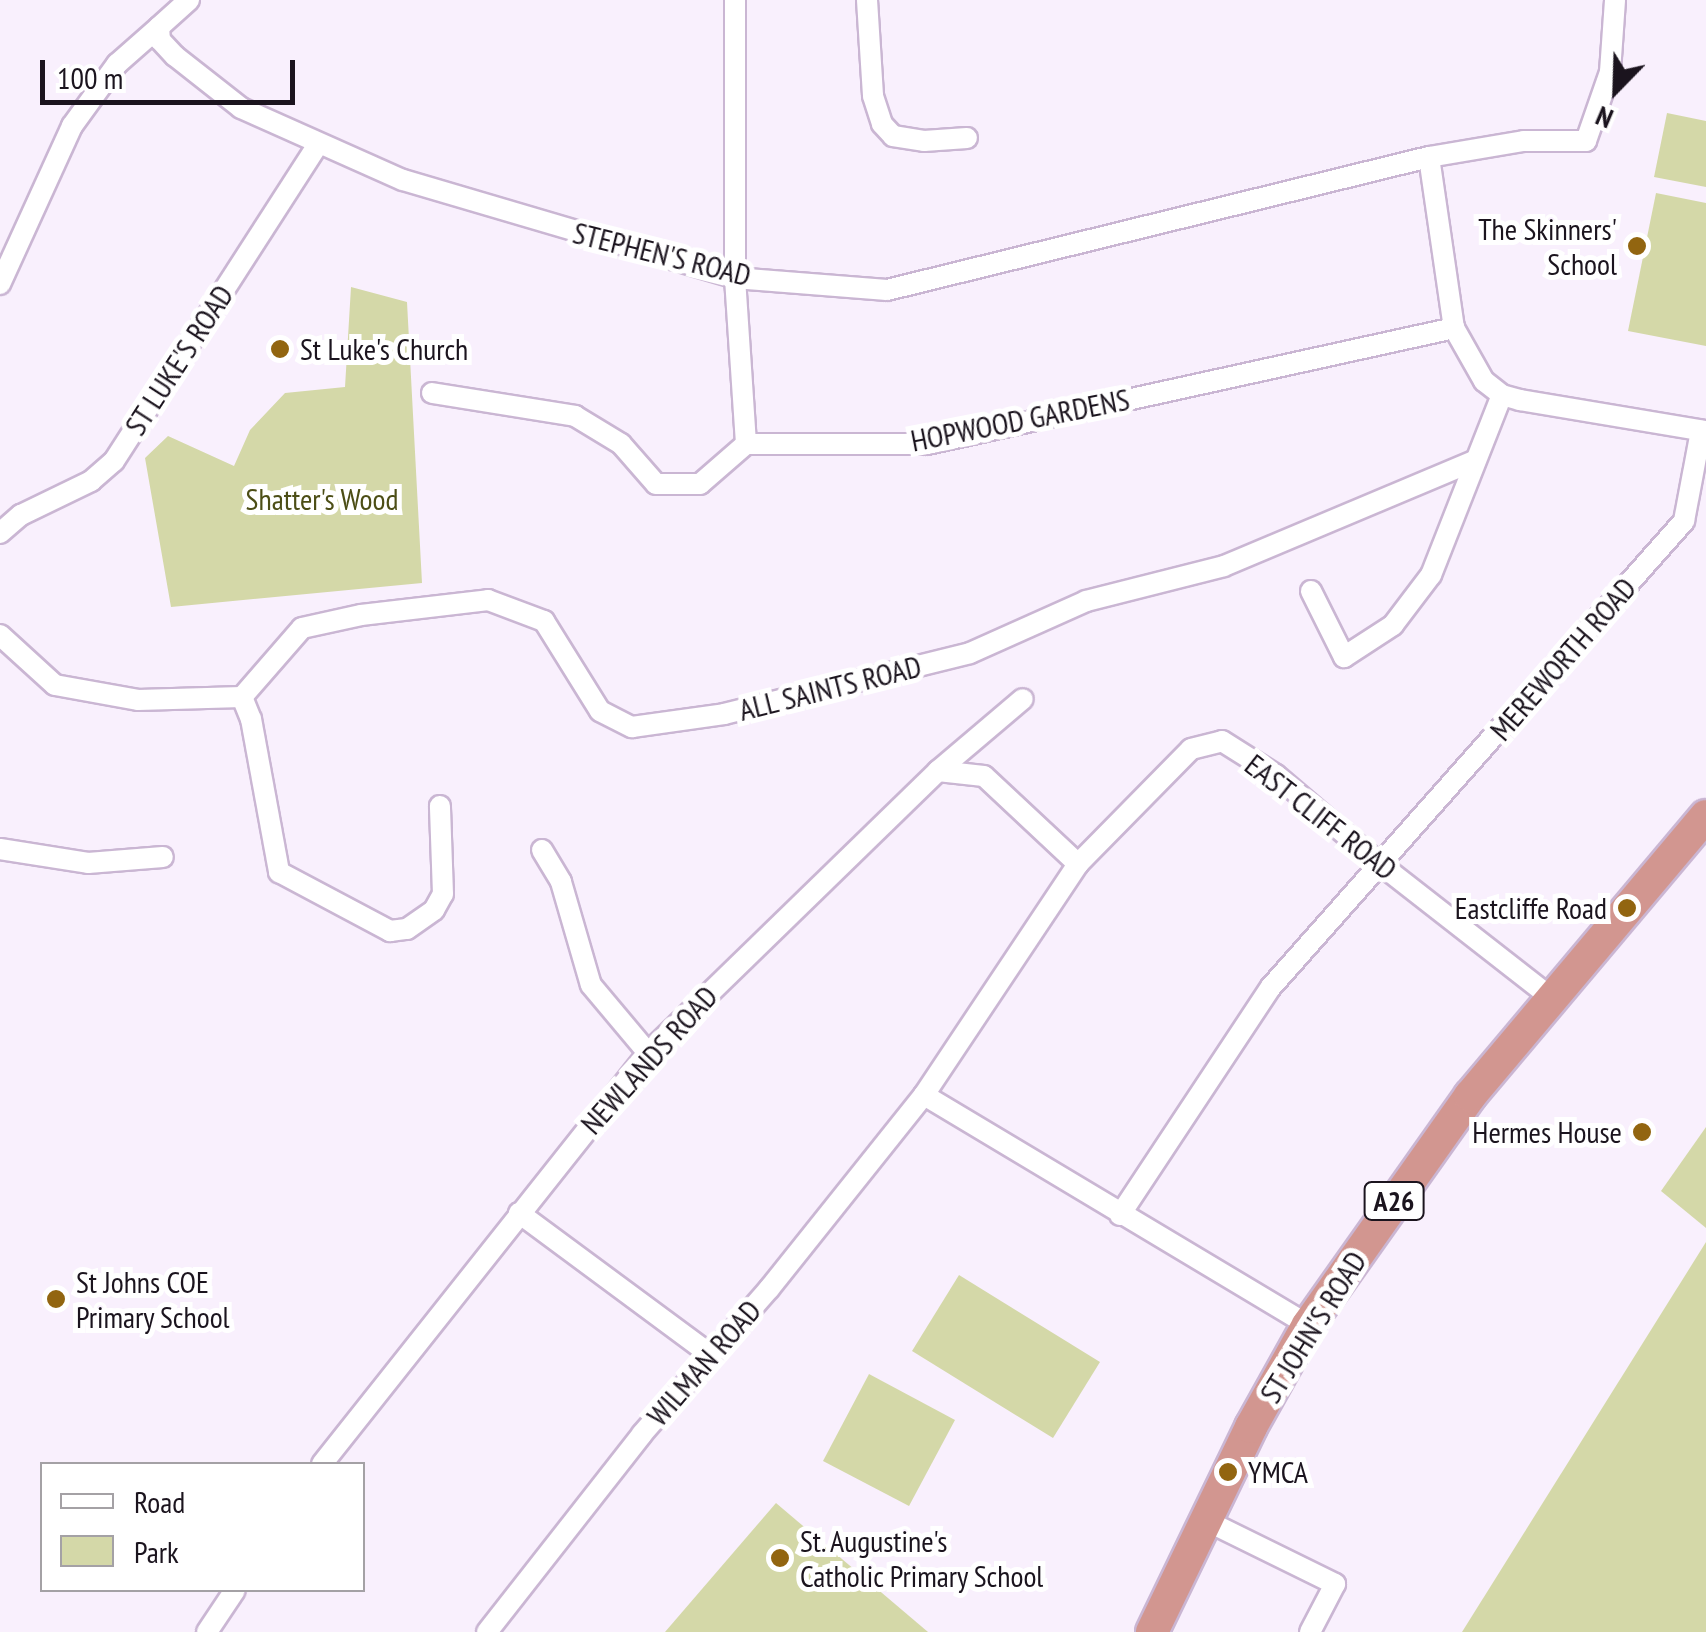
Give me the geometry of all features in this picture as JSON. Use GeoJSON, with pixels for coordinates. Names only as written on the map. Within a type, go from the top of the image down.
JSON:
{"type":"FeatureCollection","features":[{"type":"Feature","properties":{"kind":"highway","name":"ST JOHN'S ROAD"},"geometry":{"type":"LineString","coordinates":[[1152,1632],[1205,1520],[1308,1325],[1440,1136],[1706,816]]}},
{"type":"Feature","properties":{"kind":"street"},"geometry":{"type":"LineString","coordinates":[[0,284],[72,126],[116,64],[189,0]]}},
{"type":"Feature","properties":{"kind":"street"},"geometry":{"type":"LineString","coordinates":[[432,393],[575,416],[621,444],[656,484],[700,484],[746,444],[735,278],[735,0]]}},
{"type":"Feature","properties":{"kind":"street"},"geometry":{"type":"LineString","coordinates":[[867,0],[873,96],[882,124],[893,136],[924,140],[967,138]]}},
{"type":"Feature","properties":{"kind":"street","name":"STEPHEN'S ROAD"},"geometry":{"type":"LineString","coordinates":[[159,27],[160,40],[174,56],[240,108],[403,180],[487,208],[735,278],[887,290],[1430,157],[1524,141],[1586,141],[1610,72],[1615,0]]}},
{"type":"Feature","properties":{"kind":"street","name":"ST LUKE'S ROAD"},"geometry":{"type":"LineString","coordinates":[[0,532],[20,515],[91,481],[114,460],[318,144]]}},
{"type":"Feature","properties":{"kind":"street"},"geometry":{"type":"LineString","coordinates":[[1430,157],[1454,328],[1470,360],[1502,395],[1703,431]]}},
{"type":"Feature","properties":{"kind":"street","name":"HOPWOOD GARDENS"},"geometry":{"type":"LineString","coordinates":[[746,444],[926,444],[1454,328]]}},
{"type":"Feature","properties":{"kind":"street"},"geometry":{"type":"LineString","coordinates":[[1311,591],[1344,656],[1393,625],[1430,574],[1502,395]]}},
{"type":"Feature","properties":{"kind":"street","name":"MEREWORTH ROAD"},"geometry":{"type":"LineString","coordinates":[[1120,1216],[1270,988],[1684,521],[1703,431]]}},
{"type":"Feature","properties":{"kind":"street","name":"ALL SAINTS ROAD"},"geometry":{"type":"LineString","coordinates":[[242,697],[302,628],[361,615],[488,600],[544,621],[600,711],[632,727],[724,714],[970,653],[1086,601],[1224,566],[1472,462]]}},
{"type":"Feature","properties":{"kind":"street"},"geometry":{"type":"LineString","coordinates":[[0,635],[55,685],[138,700],[242,697],[251,719],[279,872],[390,931],[408,928],[434,910],[443,894],[440,806]]}},
{"type":"Feature","properties":{"kind":"street","name":"NEWLANDS ROAD"},"geometry":{"type":"LineString","coordinates":[[324,1462],[648,1052],[938,772],[1023,699]]}},
{"type":"Feature","properties":{"kind":"street","name":"EAST CLIFF ROAD"},"geometry":{"type":"LineString","coordinates":[[924,1095],[1078,864],[1192,749],[1222,741],[1276,774],[1380,864],[1554,1000]]}},
{"type":"Feature","properties":{"kind":"street"},"geometry":{"type":"LineString","coordinates":[[938,772],[984,776],[1078,864]]}},
{"type":"Feature","properties":{"kind":"street"},"geometry":{"type":"LineString","coordinates":[[0,849],[88,863],[163,858]]}},
{"type":"Feature","properties":{"kind":"street"},"geometry":{"type":"LineString","coordinates":[[542,850],[560,882],[591,985],[648,1052]]}},
{"type":"Feature","properties":{"kind":"street"},"geometry":{"type":"LineString","coordinates":[[924,1095],[1120,1216],[1308,1325]]}},
{"type":"Feature","properties":{"kind":"street","name":"WILMAN ROAD"},"geometry":{"type":"LineString","coordinates":[[487,1632],[631,1448],[924,1095]]}},
{"type":"Feature","properties":{"kind":"street"},"geometry":{"type":"LineString","coordinates":[[520,1213],[710,1355]]}},
{"type":"Feature","properties":{"kind":"street"},"geometry":{"type":"LineString","coordinates":[[1205,1520],[1335,1584],[1310,1632]]}},
{"type":"Feature","properties":{"kind":"street"},"geometry":{"type":"LineString","coordinates":[[207,1632],[234,1592]]}},
{"type":"Feature","properties":{"kind":"green space"},"geometry":{"type":"Polygon","coordinates":[[[1667,113],[1706,121],[1706,187],[1654,177],[1667,113]]]}},
{"type":"Feature","properties":{"kind":"green space"},"geometry":{"type":"Polygon","coordinates":[[[1656,193],[1706,203],[1706,346],[1628,331],[1656,193]]]}},
{"type":"Feature","properties":{"kind":"green space","name":"Shatter's Wood"},"geometry":{"type":"Polygon","coordinates":[[[351,287],[407,302],[422,583],[171,607],[145,458],[168,436],[234,466],[250,430],[285,393],[345,387],[351,287]]]}},
{"type":"Feature","properties":{"kind":"green space"},"geometry":{"type":"Polygon","coordinates":[[[1706,1127],[1706,1228],[1661,1191],[1706,1127]]]}},
{"type":"Feature","properties":{"kind":"green space"},"geometry":{"type":"Polygon","coordinates":[[[1706,1242],[1706,1632],[1462,1632],[1706,1242]]]}},
{"type":"Feature","properties":{"kind":"green space"},"geometry":{"type":"Polygon","coordinates":[[[959,1275],[1100,1362],[1053,1438],[912,1351],[959,1275]]]}},
{"type":"Feature","properties":{"kind":"green space"},"geometry":{"type":"Polygon","coordinates":[[[869,1374],[955,1420],[909,1506],[823,1461],[869,1374]]]}},
{"type":"Feature","properties":{"kind":"green space","name":"St. Augustine's Catholic Primary School"},"geometry":{"type":"Polygon","coordinates":[[[776,1503],[928,1632],[665,1632],[776,1503]]]}},
{"type":"Feature","properties":{"kind":"place","name":"The Skinners' School"},"geometry":{"type":"Point","coordinates":[1637,246]}},
{"type":"Feature","properties":{"kind":"place","name":"St Luke's Church"},"geometry":{"type":"Point","coordinates":[280,349]}},
{"type":"Feature","properties":{"kind":"place","name":"Eastcliffe Road"},"geometry":{"type":"Point","coordinates":[1627,908]}},
{"type":"Feature","properties":{"kind":"place","name":"Hermes House"},"geometry":{"type":"Point","coordinates":[1642,1132]}},
{"type":"Feature","properties":{"kind":"place","name":"St Johns COE Primary School"},"geometry":{"type":"Point","coordinates":[56,1299]}},
{"type":"Feature","properties":{"kind":"place","name":"YMCA"},"geometry":{"type":"Point","coordinates":[1228,1472]}},
{"type":"Feature","properties":{"kind":"place","name":"St. Augustine's Catholic Primary School"},"geometry":{"type":"Point","coordinates":[780,1558]}}]}
